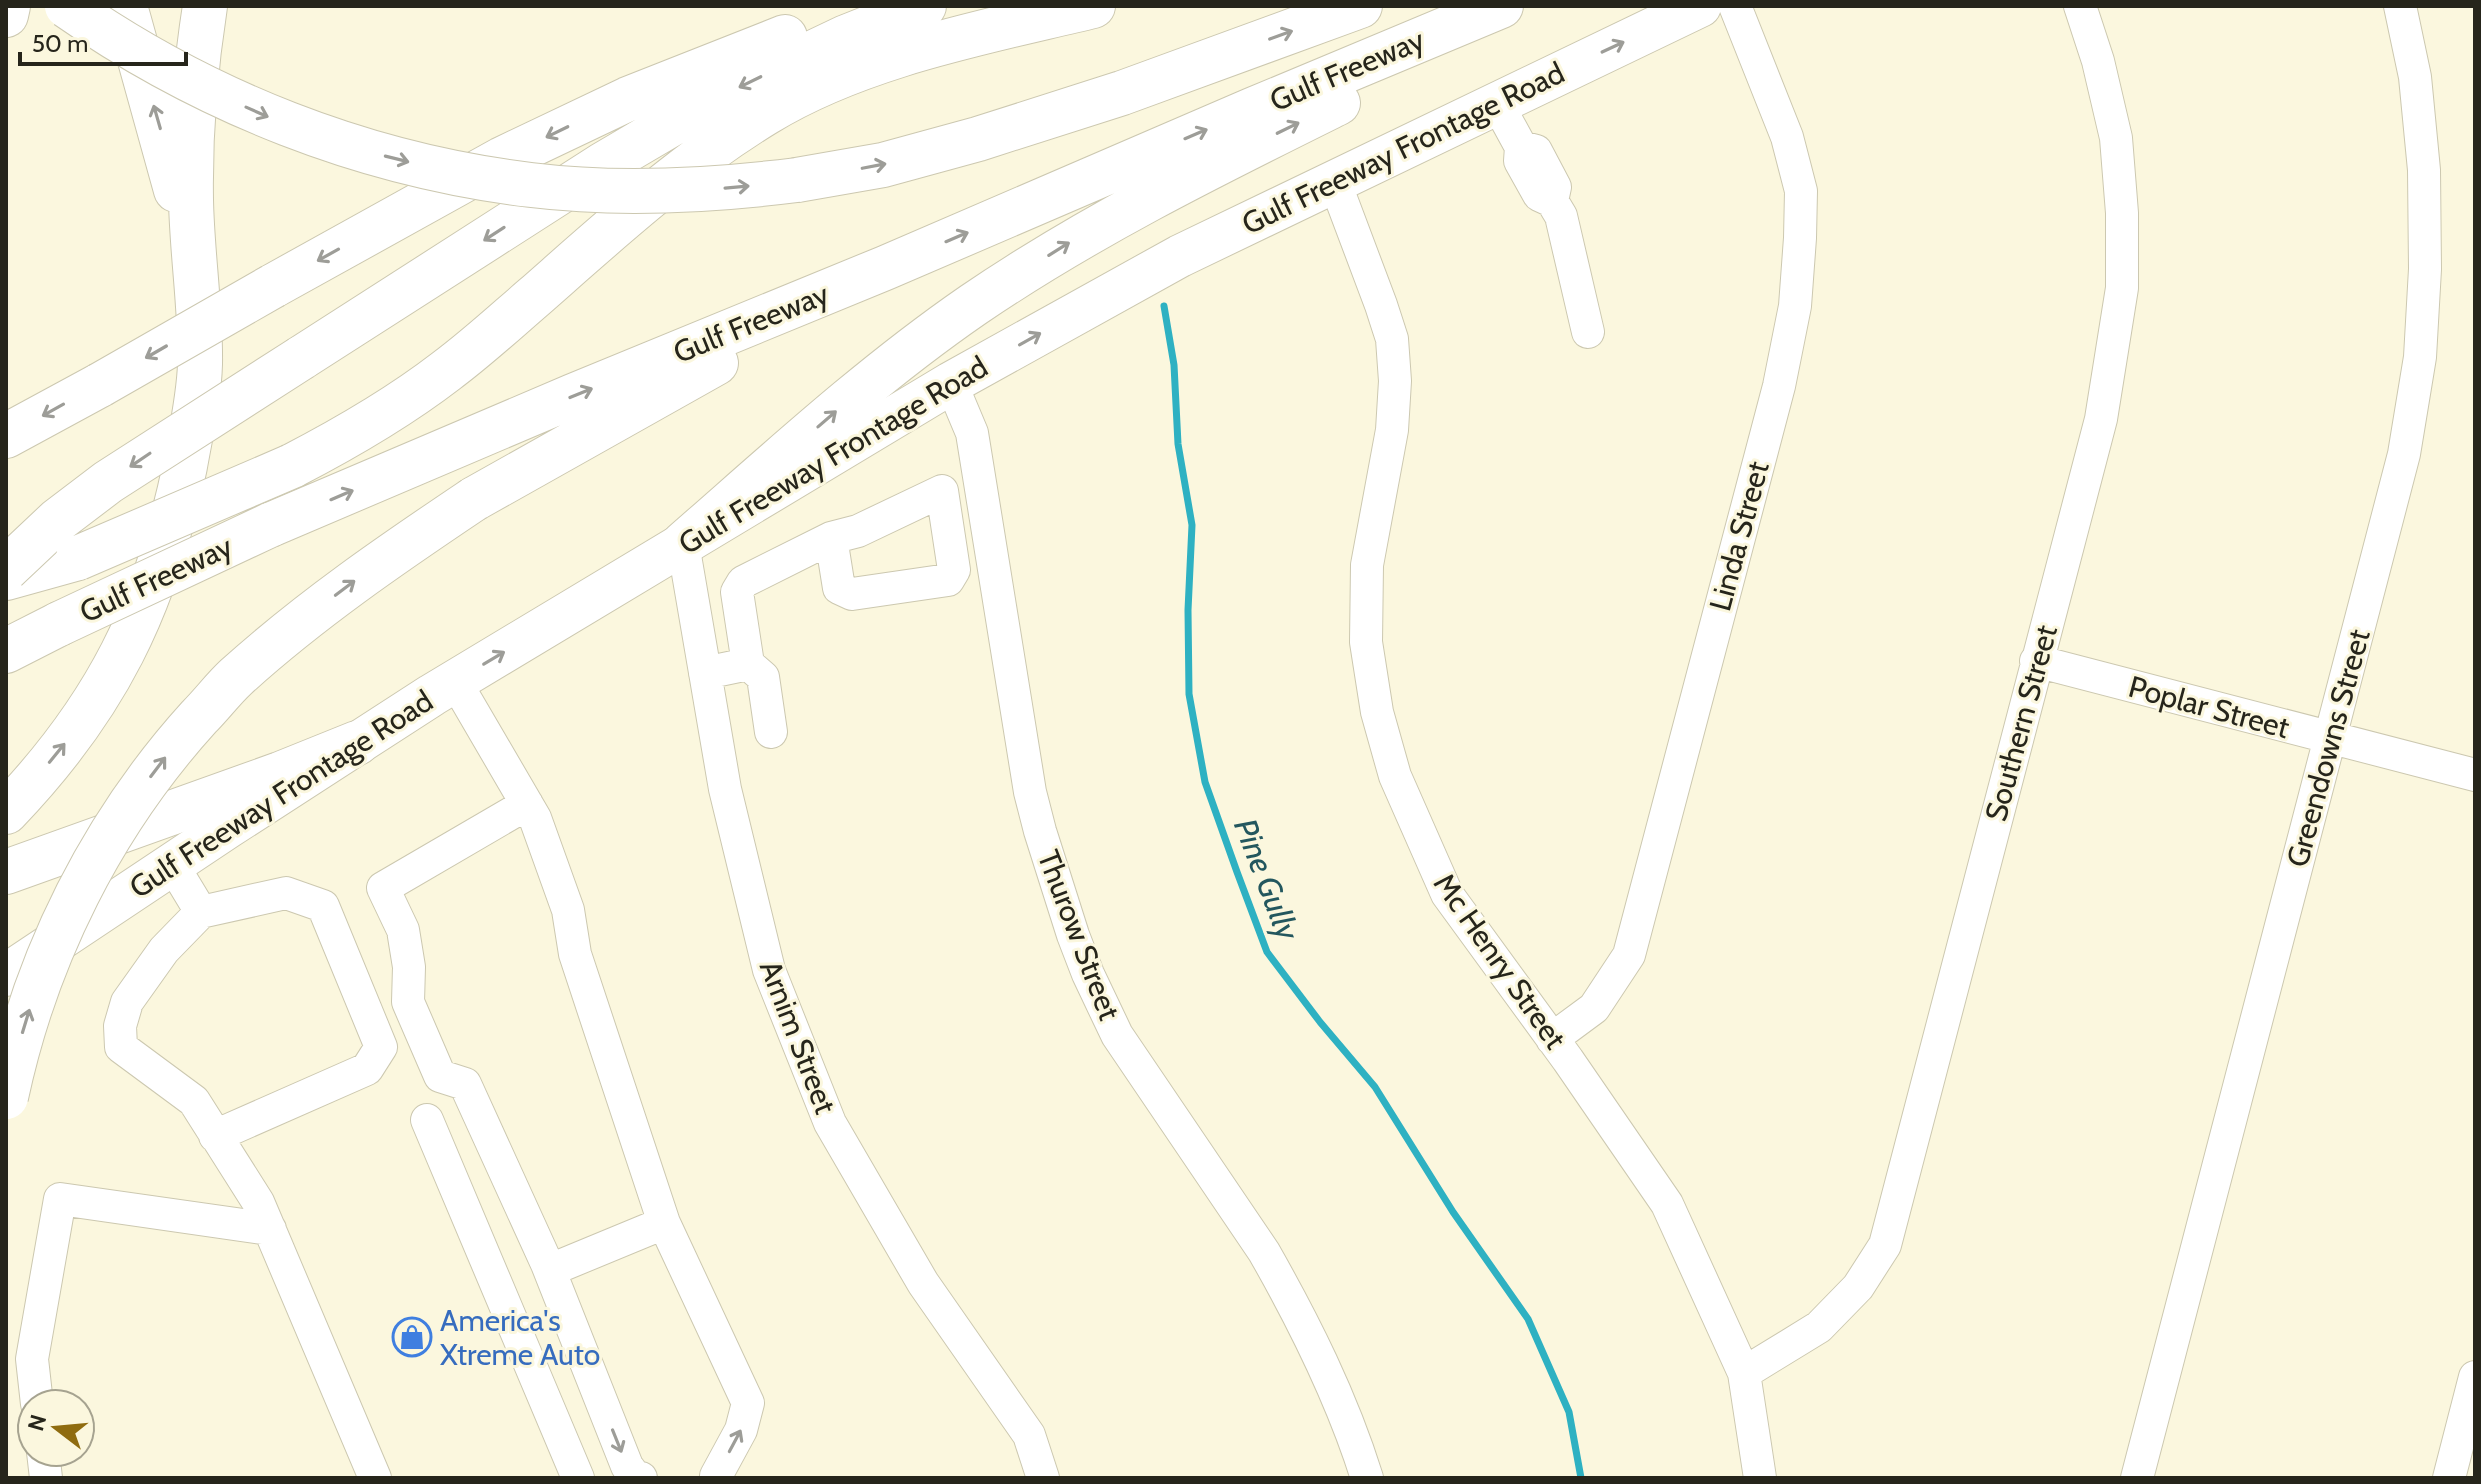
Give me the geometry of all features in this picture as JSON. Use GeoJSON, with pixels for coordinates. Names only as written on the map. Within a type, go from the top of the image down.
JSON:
{"type":"FeatureCollection","features":[{"type":"Feature","properties":{"kind":"highway"},"geometry":{"type":"LineString","coordinates":[[6,15],[8,6]]}},
{"type":"Feature","properties":{"kind":"highway"},"geometry":{"type":"LineString","coordinates":[[67,6],[153,59],[228,100],[322,137],[401,160],[484,178],[583,190],[681,191],[797,180],[883,165],[978,139],[1122,93],[1360,6]]}},
{"type":"Feature","properties":{"kind":"highway"},"geometry":{"type":"LineString","coordinates":[[125,6],[164,142],[194,274]]}},
{"type":"Feature","properties":{"kind":"highway"},"geometry":{"type":"LineString","coordinates":[[6,812],[76,731],[115,670],[146,603],[179,492],[195,415],[200,366],[191,200],[192,126],[198,48],[205,6]]}},
{"type":"Feature","properties":{"kind":"highway"},"geometry":{"type":"LineString","coordinates":[[6,436],[502,159],[628,99],[758,46],[870,6]]}},
{"type":"Feature","properties":{"kind":"highway"},"geometry":{"type":"LineString","coordinates":[[6,569],[58,520],[108,482],[602,165],[709,102],[846,37],[924,6]]}},
{"type":"Feature","properties":{"kind":"highway","name":"Gulf Freeway"},"geometry":{"type":"LineString","coordinates":[[6,578],[78,558],[292,466],[371,423],[447,371],[637,207],[713,147],[769,111],[832,81],[889,59],[1093,6]]}},
{"type":"Feature","properties":{"kind":"highway","name":"Gulf Freeway"},"geometry":{"type":"LineString","coordinates":[[6,651],[270,525],[1501,6]]}},
{"type":"Feature","properties":{"kind":"highway"},"geometry":{"type":"LineString","coordinates":[[683,544],[844,404],[908,353],[1034,265],[1181,181],[1538,6]]}},
{"type":"Feature","properties":{"kind":"highway"},"geometry":{"type":"LineString","coordinates":[[6,1097],[46,962],[83,881],[130,805],[176,744],[234,680],[290,630],[347,586],[474,499],[885,268]]}},
{"type":"Feature","properties":{"kind":"highway"},"geometry":{"type":"LineString","coordinates":[[6,872],[280,774],[357,743]]}},
{"type":"Feature","properties":{"kind":"main road","name":"Gulf Freeway Frontage Road"},"geometry":{"type":"LineString","coordinates":[[6,975],[455,681],[951,383],[1180,256],[1700,6]]}},
{"type":"Feature","properties":{"kind":"street","name":"Linda Street"},"geometry":{"type":"LineString","coordinates":[[1552,1039],[1594,1008],[1629,955],[1779,386],[1795,306],[1801,191],[1787,137],[1735,6]]}},
{"type":"Feature","properties":{"kind":"street","name":"Southern Street"},"geometry":{"type":"LineString","coordinates":[[1744,1373],[1819,1327],[1858,1287],[1885,1245],[2101,419],[2122,288],[2122,213],[2116,138],[2098,61],[2080,6]]}},
{"type":"Feature","properties":{"kind":"street","name":"Greendowns Street"},"geometry":{"type":"LineString","coordinates":[[2137,1478],[2404,454],[2420,357],[2425,269],[2424,170],[2415,77],[2400,6]]}},
{"type":"Feature","properties":{"kind":"street"},"geometry":{"type":"LineString","coordinates":[[1497,103],[1521,147],[1520,161],[1539,195],[1552,201],[1561,216],[1588,332]]}},
{"type":"Feature","properties":{"kind":"street","name":"Mc Henry Street"},"geometry":{"type":"LineString","coordinates":[[1334,180],[1392,339],[1395,381],[1392,430],[1367,565],[1366,642],[1377,712],[1395,776],[1447,894],[1667,1204],[1744,1373],[1760,1478]]}},
{"type":"Feature","properties":{"kind":"street","name":"Thurow Street"},"geometry":{"type":"LineString","coordinates":[[951,383],[972,433],[1030,792],[1060,897],[1088,974],[1117,1035],[1264,1252],[1283,1285],[1333,1384],[1367,1478]]}},
{"type":"Feature","properties":{"kind":"street"},"geometry":{"type":"LineString","coordinates":[[771,732],[763,677],[748,664],[737,592],[739,586],[831,538],[858,531],[942,491],[980,482]]}},
{"type":"Feature","properties":{"kind":"street"},"geometry":{"type":"LineString","coordinates":[[831,538],[839,588],[845,592],[852,594],[948,580],[954,570],[942,491]]}},
{"type":"Feature","properties":{"kind":"street","name":"Arnim Street"},"geometry":{"type":"LineString","coordinates":[[683,544],[725,789],[769,970],[830,1123],[923,1283],[1029,1435],[1043,1478]]}},
{"type":"Feature","properties":{"kind":"street","name":"Poplar Street"},"geometry":{"type":"LineString","coordinates":[[2036,661],[2475,775]]}},
{"type":"Feature","properties":{"kind":"street"},"geometry":{"type":"LineString","coordinates":[[705,673],[748,664]]}},
{"type":"Feature","properties":{"kind":"street"},"geometry":{"type":"LineString","coordinates":[[455,681],[535,818],[568,910],[575,954],[664,1223],[748,1403],[741,1430],[709,1477]]}},
{"type":"Feature","properties":{"kind":"street"},"geometry":{"type":"LineString","coordinates":[[527,804],[383,888],[403,930],[409,967],[408,1002],[440,1076],[465,1084],[547,1264],[627,1466],[635,1477],[641,1478]]}},
{"type":"Feature","properties":{"kind":"street"},"geometry":{"type":"LineString","coordinates":[[172,864],[201,912]]}},
{"type":"Feature","properties":{"kind":"street"},"geometry":{"type":"LineString","coordinates":[[215,1136],[367,1069],[381,1047],[323,906],[286,893],[201,912],[164,950],[127,1002],[120,1026],[121,1047],[194,1101],[215,1136],[258,1202],[375,1478]]}},
{"type":"Feature","properties":{"kind":"street"},"geometry":{"type":"LineString","coordinates":[[427,1120],[578,1478]]}},
{"type":"Feature","properties":{"kind":"street"},"geometry":{"type":"LineString","coordinates":[[35,1388],[32,1359],[60,1199],[270,1229]]}},
{"type":"Feature","properties":{"kind":"street"},"geometry":{"type":"LineString","coordinates":[[547,1264],[560,1266],[664,1223]]}},
{"type":"Feature","properties":{"kind":"street"},"geometry":{"type":"LineString","coordinates":[[2449,1478],[2475,1377]]}},
{"type":"Feature","properties":{"kind":"waterway","name":"Pine Gully"},"geometry":{"type":"LineString","coordinates":[[1164,306],[1174,365],[1178,444],[1192,525],[1188,610],[1189,694],[1205,782],[1237,872],[1267,952],[1375,1087],[1453,1212],[1528,1319],[1569,1412],[1581,1478]]}},
{"type":"Feature","properties":{"kind":"place","name":"America's Xtreme Auto"},"geometry":{"type":"Point","coordinates":[412,1337]}}]}
